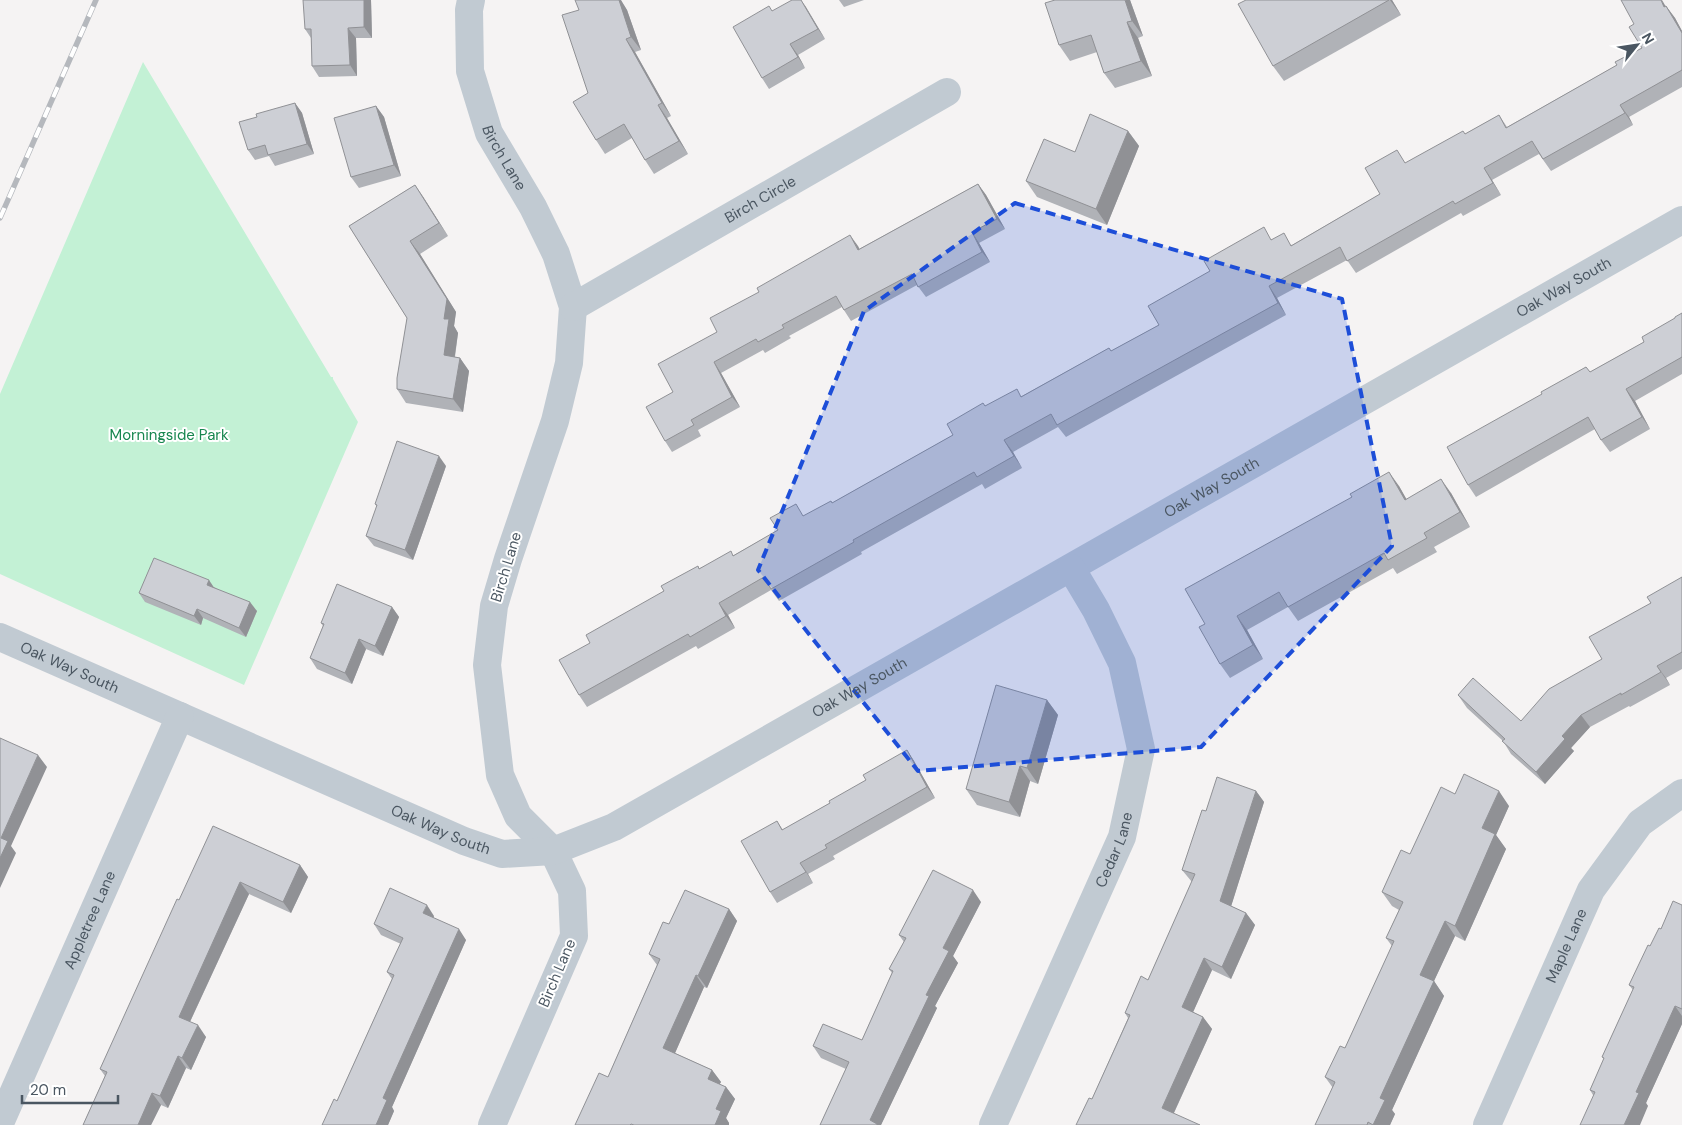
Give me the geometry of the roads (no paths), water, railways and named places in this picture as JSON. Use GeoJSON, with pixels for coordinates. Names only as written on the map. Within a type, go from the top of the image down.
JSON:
{"type":"FeatureCollection","features":[{"type":"Feature","properties":{"kind":"street","name":"Birch Lane"},"geometry":{"type":"LineString","coordinates":[[471,0],[469,10],[470,72],[489,133],[533,207],[556,254],[573,307],[569,363],[555,421],[494,606],[487,665],[500,775],[518,816],[553,851],[572,891],[574,936],[492,1125]]}},
{"type":"Feature","properties":{"kind":"street","name":"Birch Circle"},"geometry":{"type":"LineString","coordinates":[[573,307],[947,92]]}},
{"type":"Feature","properties":{"kind":"street","name":"Oak Way South"},"geometry":{"type":"LineString","coordinates":[[0,637],[464,841],[502,854],[553,851],[614,827],[1682,220]]}},
{"type":"Feature","properties":{"kind":"street","name":"Cedar Lane"},"geometry":{"type":"LineString","coordinates":[[993,1125],[1122,837],[1141,749],[1122,663],[1096,610],[1070,568]]}},
{"type":"Feature","properties":{"kind":"street","name":"Appletree Lane"},"geometry":{"type":"LineString","coordinates":[[0,1124],[180,716]]}},
{"type":"Feature","properties":{"kind":"street","name":"Maple Lane"},"geometry":{"type":"LineString","coordinates":[[1486,1125],[1591,890],[1640,823],[1682,793]]}},
{"type":"Feature","properties":{"kind":"railway"},"geometry":{"type":"LineString","coordinates":[[0,218],[96,0]]}},
{"type":"Feature","properties":{"kind":"park label","name":"Morningside Park"},"geometry":{"type":"Point","coordinates":[169,435]}}]}
